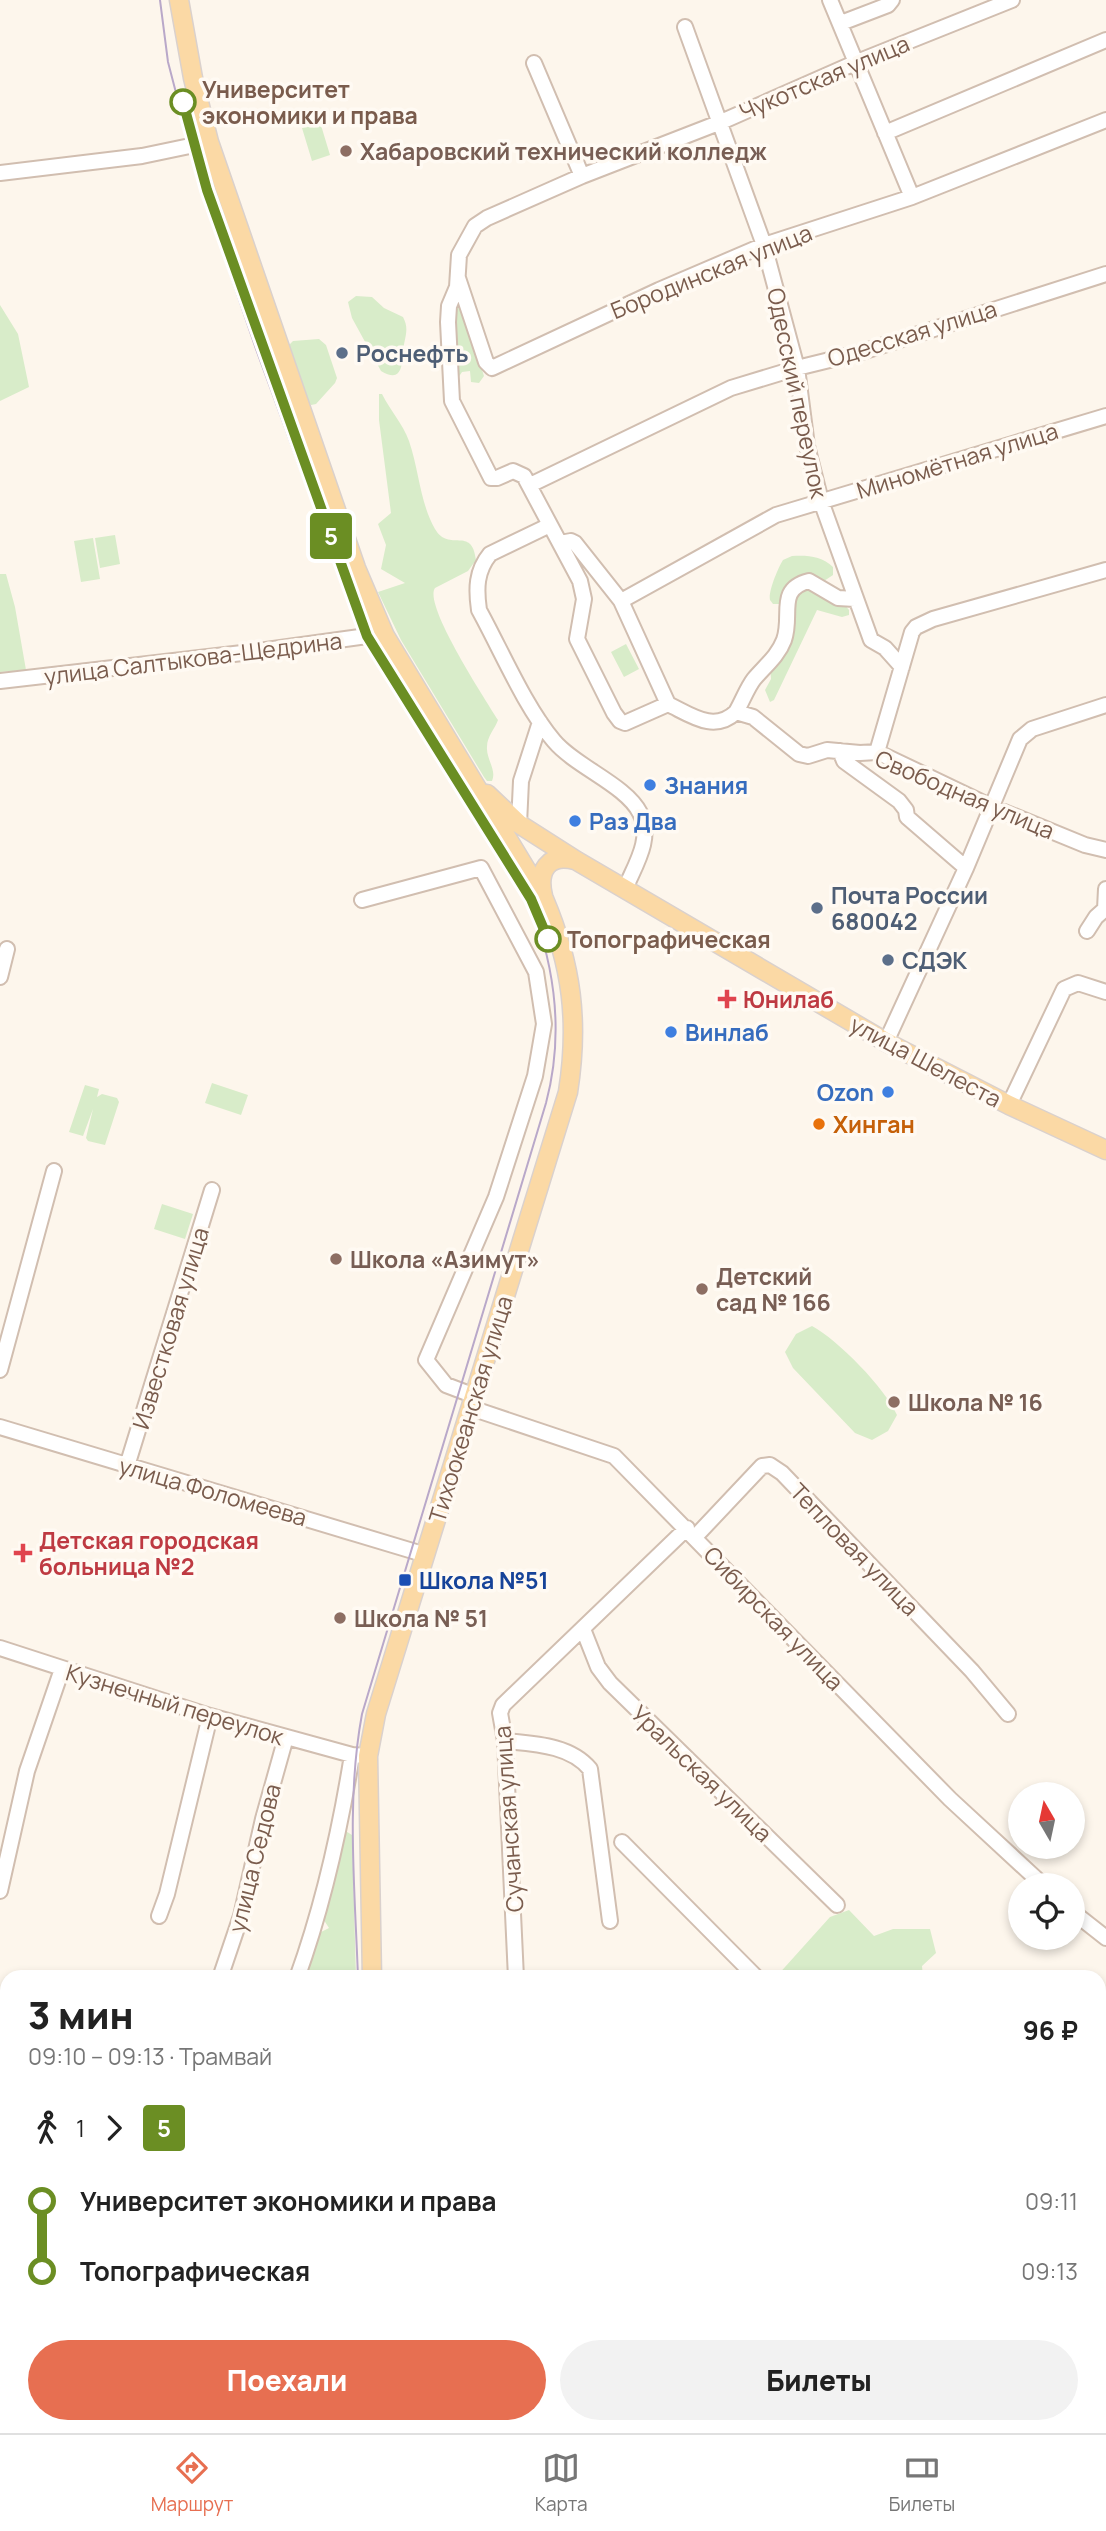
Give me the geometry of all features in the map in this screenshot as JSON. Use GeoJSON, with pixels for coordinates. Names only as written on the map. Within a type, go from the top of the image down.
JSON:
{"type":"FeatureCollection","features":[{"type":"Feature","properties":{"kind":"main road","name":"Тихоокеанская улица"},"geometry":{"type":"LineString","coordinates":[[179,0],[193,78],[209,142],[356,568],[385,636],[544,899],[561,940],[570,989],[573,1025],[572,1068],[568,1092],[426,1555],[360,1756],[372,1970]]}},
{"type":"Feature","properties":{"kind":"main road","name":"улица Шелеста"},"geometry":{"type":"LineString","coordinates":[[471,780],[519,824],[577,861],[886,1042],[1009,1105],[1106,1150]]}},
{"type":"Feature","properties":{"kind":"main road"},"geometry":{"type":"LineString","coordinates":[[544,899],[540,883],[543,870],[553,860],[565,857],[577,861]]}},
{"type":"Feature","properties":{"kind":"street"},"geometry":{"type":"LineString","coordinates":[[830,0],[912,197]]}},
{"type":"Feature","properties":{"kind":"street"},"geometry":{"type":"LineString","coordinates":[[841,23],[888,5],[892,0]]}},
{"type":"Feature","properties":{"kind":"street","name":"Чукотская улица"},"geometry":{"type":"LineString","coordinates":[[457,277],[459,255],[475,226],[487,218],[582,176],[720,122],[857,62],[1012,0]]}},
{"type":"Feature","properties":{"kind":"street","name":"Одесский переулок"},"geometry":{"type":"LineString","coordinates":[[685,27],[764,245],[797,368],[807,446],[821,501],[871,640],[895,657],[902,667]]}},
{"type":"Feature","properties":{"kind":"street"},"geometry":{"type":"LineString","coordinates":[[886,133],[1106,40]]}},
{"type":"Feature","properties":{"kind":"street"},"geometry":{"type":"LineString","coordinates":[[534,63],[582,176]]}},
{"type":"Feature","properties":{"kind":"street","name":"Бородинская улица"},"geometry":{"type":"LineString","coordinates":[[457,277],[486,362],[492,368],[659,290],[764,245],[912,197],[1106,120]]}},
{"type":"Feature","properties":{"kind":"street"},"geometry":{"type":"LineString","coordinates":[[0,173],[142,156],[209,142]]}},
{"type":"Feature","properties":{"kind":"street","name":"Одесская улица"},"geometry":{"type":"LineString","coordinates":[[530,485],[731,388],[862,352],[1106,274]]}},
{"type":"Feature","properties":{"kind":"street"},"geometry":{"type":"LineString","coordinates":[[457,277],[448,321],[452,401],[491,478],[517,471],[524,475],[530,485],[583,588],[584,598],[577,639],[614,713],[625,723],[668,704]]}},
{"type":"Feature","properties":{"kind":"street","name":"Миномётная улица"},"geometry":{"type":"LineString","coordinates":[[621,601],[776,515],[1106,416]]}},
{"type":"Feature","properties":{"kind":"street"},"geometry":{"type":"LineString","coordinates":[[550,525],[490,554],[479,572],[479,610],[540,722],[564,751],[630,798],[640,814],[646,836],[625,889]]}},
{"type":"Feature","properties":{"kind":"street"},"geometry":{"type":"LineString","coordinates":[[560,543],[575,543],[621,601],[668,704],[714,723],[729,719],[736,712],[754,679],[778,653],[788,623],[788,595],[794,587],[809,581],[838,598],[855,599]]}},
{"type":"Feature","properties":{"kind":"street"},"geometry":{"type":"LineString","coordinates":[[877,752],[912,632],[922,624],[1106,570]]}},
{"type":"Feature","properties":{"kind":"street","name":"улица Салтыкова-Щедрина"},"geometry":{"type":"LineString","coordinates":[[0,681],[385,636]]}},
{"type":"Feature","properties":{"kind":"street"},"geometry":{"type":"LineString","coordinates":[[886,1042],[966,868],[1020,739],[1025,733],[1106,705]]}},
{"type":"Feature","properties":{"kind":"street","name":"Свободная улица"},"geometry":{"type":"LineString","coordinates":[[736,712],[752,717],[799,754],[808,756],[820,751],[877,752],[992,807],[1085,845],[1106,850]]}},
{"type":"Feature","properties":{"kind":"street"},"geometry":{"type":"LineString","coordinates":[[519,824],[521,781],[540,722]]}},
{"type":"Feature","properties":{"kind":"street"},"geometry":{"type":"LineString","coordinates":[[840,751],[845,761],[899,800],[907,817],[966,868]]}},
{"type":"Feature","properties":{"kind":"street","name":"Сибирская улица"},"geometry":{"type":"LineString","coordinates":[[362,900],[481,868],[536,972],[544,1024],[535,1076],[496,1197],[426,1360],[446,1385],[473,1402],[614,1455],[950,1799],[1030,1873]]}},
{"type":"Feature","properties":{"kind":"street"},"geometry":{"type":"LineString","coordinates":[[1087,931],[1096,917],[1106,909],[1106,889]]}},
{"type":"Feature","properties":{"kind":"street"},"geometry":{"type":"LineString","coordinates":[[0,977],[7,949]]}},
{"type":"Feature","properties":{"kind":"street"},"geometry":{"type":"LineString","coordinates":[[1009,1105],[1064,989],[1079,983],[1106,992]]}},
{"type":"Feature","properties":{"kind":"street"},"geometry":{"type":"LineString","coordinates":[[0,1370],[54,1171]]}},
{"type":"Feature","properties":{"kind":"street","name":"Известковая улица"},"geometry":{"type":"LineString","coordinates":[[127,1466],[212,1190]]}},
{"type":"Feature","properties":{"kind":"street","name":"улица Фоломеева"},"geometry":{"type":"LineString","coordinates":[[0,1427],[426,1555]]}},
{"type":"Feature","properties":{"kind":"street","name":"Тепловая улица"},"geometry":{"type":"LineString","coordinates":[[691,1532],[762,1466],[770,1465],[782,1473],[972,1671],[1009,1714]]}},
{"type":"Feature","properties":{"kind":"street","name":"Сучанская улица"},"geometry":{"type":"LineString","coordinates":[[516,1970],[505,1741],[500,1713],[503,1705],[691,1532]]}},
{"type":"Feature","properties":{"kind":"street","name":"Уральская улица"},"geometry":{"type":"LineString","coordinates":[[583,1629],[598,1667],[610,1683],[837,1905]]}},
{"type":"Feature","properties":{"kind":"street","name":"Кузнечный переулок"},"geometry":{"type":"LineString","coordinates":[[0,1648],[210,1716],[360,1756]]}},
{"type":"Feature","properties":{"kind":"street"},"geometry":{"type":"LineString","coordinates":[[0,1891],[27,1772],[62,1670]]}},
{"type":"Feature","properties":{"kind":"street"},"geometry":{"type":"LineString","coordinates":[[159,1916],[167,1895],[210,1716]]}},
{"type":"Feature","properties":{"kind":"street","name":"улица Седова"},"geometry":{"type":"LineString","coordinates":[[223,1970],[241,1916],[263,1819],[286,1737]]}},
{"type":"Feature","properties":{"kind":"street"},"geometry":{"type":"LineString","coordinates":[[505,1741],[565,1751],[583,1760],[590,1769],[610,1921]]}},
{"type":"Feature","properties":{"kind":"street"},"geometry":{"type":"LineString","coordinates":[[300,1970],[360,1756]]}},
{"type":"Feature","properties":{"kind":"street"},"geometry":{"type":"LineString","coordinates":[[622,1842],[749,1970]]}},
{"type":"Feature","properties":{"kind":"street"},"geometry":{"type":"LineString","coordinates":[[1085,1922],[1106,1938]]}},
{"type":"Feature","properties":{"kind":"green space"},"geometry":{"type":"Polygon","coordinates":[[[320,122],[330,155],[312,161],[302,128],[320,122]]]}},
{"type":"Feature","properties":{"kind":"green space"},"geometry":{"type":"Polygon","coordinates":[[[356,296],[372,297],[384,308],[403,317],[406,334],[401,368],[396,374],[381,371],[352,318],[348,302],[356,296]]]}},
{"type":"Feature","properties":{"kind":"green space"},"geometry":{"type":"Polygon","coordinates":[[[457,300],[484,376],[479,383],[471,382],[470,371],[462,372],[458,378],[451,321],[457,300]]]}},
{"type":"Feature","properties":{"kind":"green space"},"geometry":{"type":"Polygon","coordinates":[[[0,305],[18,334],[29,387],[0,401],[0,305]]]}},
{"type":"Feature","properties":{"kind":"green space"},"geometry":{"type":"Polygon","coordinates":[[[319,339],[326,345],[337,378],[316,404],[311,405],[287,347],[293,341],[319,339]]]}},
{"type":"Feature","properties":{"kind":"green space"},"geometry":{"type":"Polygon","coordinates":[[[379,394],[382,394],[406,435],[426,508],[435,529],[447,539],[465,541],[474,550],[476,560],[468,571],[435,588],[434,598],[446,632],[498,720],[487,743],[492,781],[487,781],[484,777],[401,640],[378,592],[405,583],[381,569],[386,545],[378,524],[391,513],[379,420],[379,394]]]}},
{"type":"Feature","properties":{"kind":"green space"},"geometry":{"type":"Polygon","coordinates":[[[115,535],[120,564],[100,568],[95,538],[115,535]]]}},
{"type":"Feature","properties":{"kind":"green space"},"geometry":{"type":"Polygon","coordinates":[[[93,538],[100,579],[81,582],[74,541],[93,538]]]}},
{"type":"Feature","properties":{"kind":"green space"},"geometry":{"type":"Polygon","coordinates":[[[792,556],[809,556],[824,560],[833,567],[833,575],[781,604],[773,604],[770,596],[776,574],[783,560],[792,556]]]}},
{"type":"Feature","properties":{"kind":"green space"},"geometry":{"type":"Polygon","coordinates":[[[0,574],[6,574],[15,607],[26,670],[0,672],[0,574]]]}},
{"type":"Feature","properties":{"kind":"green space"},"geometry":{"type":"Polygon","coordinates":[[[810,585],[844,604],[849,615],[842,617],[817,610],[774,700],[770,702],[765,690],[771,679],[770,665],[792,597],[810,585]]]}},
{"type":"Feature","properties":{"kind":"green space"},"geometry":{"type":"Polygon","coordinates":[[[626,644],[639,669],[624,677],[611,652],[626,644]]]}},
{"type":"Feature","properties":{"kind":"green space"},"geometry":{"type":"Polygon","coordinates":[[[212,1083],[248,1095],[241,1115],[205,1103],[212,1083]]]}},
{"type":"Feature","properties":{"kind":"green space"},"geometry":{"type":"Polygon","coordinates":[[[85,1085],[99,1089],[97,1097],[102,1094],[117,1098],[119,1102],[105,1145],[88,1141],[86,1138],[93,1109],[83,1136],[69,1132],[85,1085]]]}},
{"type":"Feature","properties":{"kind":"green space"},"geometry":{"type":"Polygon","coordinates":[[[162,1204],[193,1214],[185,1239],[154,1229],[162,1204]]]}},
{"type":"Feature","properties":{"kind":"green space"},"geometry":{"type":"Polygon","coordinates":[[[812,1326],[847,1353],[891,1404],[897,1415],[888,1431],[872,1440],[855,1433],[793,1368],[785,1352],[796,1334],[812,1326]]]}},
{"type":"Feature","properties":{"kind":"green space"},"geometry":{"type":"Polygon","coordinates":[[[344,1830],[352,1835],[356,1970],[303,1970],[315,1935],[329,1928],[320,1914],[344,1830]]]}},
{"type":"Feature","properties":{"kind":"green space"},"geometry":{"type":"Polygon","coordinates":[[[849,1910],[874,1936],[893,1929],[930,1929],[936,1953],[922,1966],[922,1970],[782,1970],[830,1917],[849,1910]]]}},
{"type":"Feature","properties":{"kind":"tram line"},"geometry":{"type":"LineString","coordinates":[[160,0],[168,62],[201,189],[256,349],[362,637],[535,916],[553,986],[555,1056],[546,1103],[362,1714],[353,1812],[358,1970]]}},
{"type":"Feature","properties":{"kind":"tram line","name":"5"},"geometry":{"type":"LineString","coordinates":[[183,102],[207,190],[367,636],[531,899],[548,939]]}},
{"type":"Feature","properties":{"kind":"place","name":"Университет экономики и права"},"geometry":{"type":"Point","coordinates":[183,102]}},
{"type":"Feature","properties":{"kind":"place","name":"Хабаровский технический колледж"},"geometry":{"type":"Point","coordinates":[346,151]}},
{"type":"Feature","properties":{"kind":"place","name":"Роснефть"},"geometry":{"type":"Point","coordinates":[342,353]}},
{"type":"Feature","properties":{"kind":"place","name":"Знания"},"geometry":{"type":"Point","coordinates":[650,785]}},
{"type":"Feature","properties":{"kind":"place","name":"Раз Два"},"geometry":{"type":"Point","coordinates":[575,821]}},
{"type":"Feature","properties":{"kind":"place","name":"Почта России 680042"},"geometry":{"type":"Point","coordinates":[817,908]}},
{"type":"Feature","properties":{"kind":"place","name":"Топографическая"},"geometry":{"type":"Point","coordinates":[548,939]}},
{"type":"Feature","properties":{"kind":"place","name":"СДЭК"},"geometry":{"type":"Point","coordinates":[888,960]}},
{"type":"Feature","properties":{"kind":"place","name":"Юнилаб"},"geometry":{"type":"Point","coordinates":[727,999]}},
{"type":"Feature","properties":{"kind":"place","name":"Винлаб"},"geometry":{"type":"Point","coordinates":[671,1032]}},
{"type":"Feature","properties":{"kind":"place","name":"Ozon"},"geometry":{"type":"Point","coordinates":[888,1092]}},
{"type":"Feature","properties":{"kind":"place","name":"Хинган"},"geometry":{"type":"Point","coordinates":[819,1124]}},
{"type":"Feature","properties":{"kind":"place","name":"Школа «Азимут»"},"geometry":{"type":"Point","coordinates":[336,1259]}},
{"type":"Feature","properties":{"kind":"place","name":"Детский сад № 166"},"geometry":{"type":"Point","coordinates":[702,1289]}},
{"type":"Feature","properties":{"kind":"place","name":"Школа № 16"},"geometry":{"type":"Point","coordinates":[894,1402]}},
{"type":"Feature","properties":{"kind":"place","name":"Детская городская больница №2"},"geometry":{"type":"Point","coordinates":[23,1553]}},
{"type":"Feature","properties":{"kind":"place","name":"Школа №51"},"geometry":{"type":"Point","coordinates":[405,1580]}},
{"type":"Feature","properties":{"kind":"place","name":"Школа № 51"},"geometry":{"type":"Point","coordinates":[340,1618]}}]}
